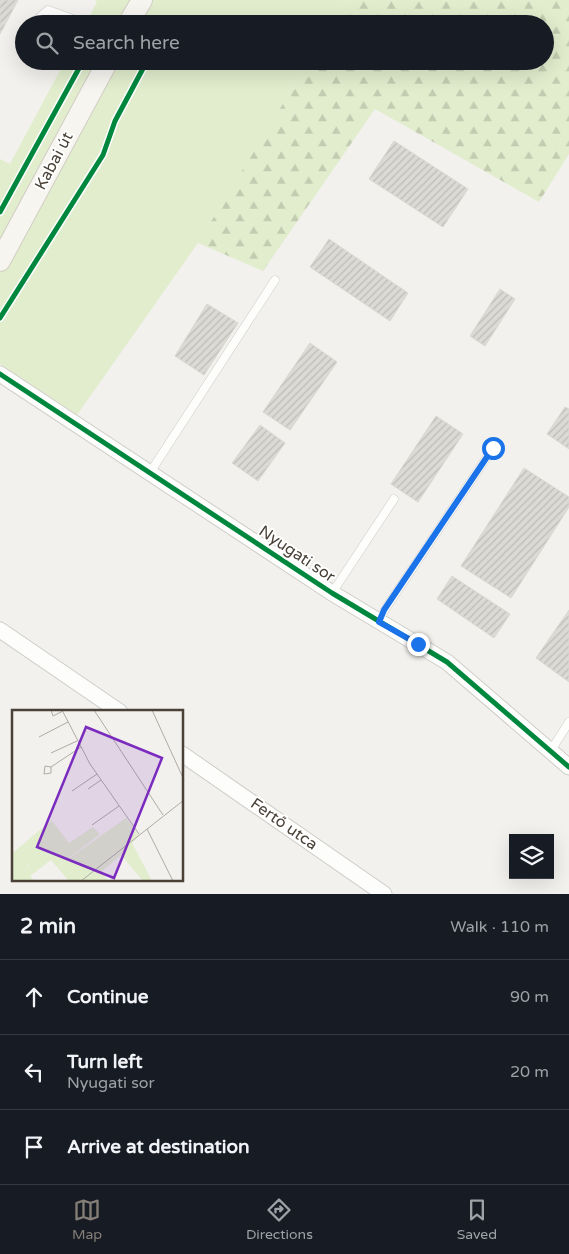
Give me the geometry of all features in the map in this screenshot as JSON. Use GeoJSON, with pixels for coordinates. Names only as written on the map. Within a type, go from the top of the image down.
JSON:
{"type":"FeatureCollection","features":[{"type":"Feature","properties":{"kind":"main road"},"geometry":{"type":"LineString","coordinates":[[133,15],[142,0]]}},
{"type":"Feature","properties":{"kind":"main road","name":"Kabai út"},"geometry":{"type":"LineString","coordinates":[[0,261],[103,70]]}},
{"type":"Feature","properties":{"kind":"street","name":"Nyugati sor"},"geometry":{"type":"LineString","coordinates":[[0,374],[332,593],[447,662],[569,767]]}},
{"type":"Feature","properties":{"kind":"street"},"geometry":{"type":"LineString","coordinates":[[0,630],[117,710]]}},
{"type":"Feature","properties":{"kind":"street","name":"Fertő utca"},"geometry":{"type":"LineString","coordinates":[[184,755],[384,894]]}},
{"type":"Feature","properties":{"kind":"lane"},"geometry":{"type":"LineString","coordinates":[[42,15],[48,10],[62,15]]}},
{"type":"Feature","properties":{"kind":"lane"},"geometry":{"type":"LineString","coordinates":[[150,472],[275,280]]}},
{"type":"Feature","properties":{"kind":"lane"},"geometry":{"type":"LineString","coordinates":[[379,622],[384,610],[493,448]]}},
{"type":"Feature","properties":{"kind":"lane"},"geometry":{"type":"LineString","coordinates":[[332,593],[394,499]]}},
{"type":"Feature","properties":{"kind":"lane"},"geometry":{"type":"LineString","coordinates":[[550,752],[569,722]]}},
{"type":"Feature","properties":{"kind":"green space"},"geometry":{"type":"Polygon","coordinates":[[[95,0],[346,0],[337,15],[90,15],[97,2],[95,0]]]}},
{"type":"Feature","properties":{"kind":"green space"},"geometry":{"type":"Polygon","coordinates":[[[346,0],[569,0],[569,154],[539,202],[375,109],[263,271],[198,243],[304,70],[554,70],[554,15],[337,15],[346,0]]]}},
{"type":"Feature","properties":{"kind":"green space"},"geometry":{"type":"Polygon","coordinates":[[[60,70],[304,70],[198,243],[77,415],[0,364],[0,159],[10,164],[60,70]]]}},
{"type":"Feature","properties":{"kind":"building"},"geometry":{"type":"Polygon","coordinates":[[[0,0],[18,0],[0,34],[0,0]]]}},
{"type":"Feature","properties":{"kind":"building"},"geometry":{"type":"Polygon","coordinates":[[[394,141],[468,189],[443,227],[369,179],[394,141]]]}},
{"type":"Feature","properties":{"kind":"building"},"geometry":{"type":"Polygon","coordinates":[[[329,239],[408,293],[390,321],[310,267],[329,239]]]}},
{"type":"Feature","properties":{"kind":"building"},"geometry":{"type":"Polygon","coordinates":[[[500,289],[515,299],[485,346],[470,336],[500,289]]]}},
{"type":"Feature","properties":{"kind":"building"},"geometry":{"type":"Polygon","coordinates":[[[207,304],[238,323],[204,375],[175,356],[207,304]]]}},
{"type":"Feature","properties":{"kind":"building"},"geometry":{"type":"Polygon","coordinates":[[[310,343],[337,362],[290,430],[263,412],[310,343]]]}},
{"type":"Feature","properties":{"kind":"building"},"geometry":{"type":"Polygon","coordinates":[[[565,407],[569,409],[569,449],[547,434],[565,407]]]}},
{"type":"Feature","properties":{"kind":"building"},"geometry":{"type":"Polygon","coordinates":[[[436,416],[463,434],[418,502],[391,484],[436,416]]]}},
{"type":"Feature","properties":{"kind":"building"},"geometry":{"type":"Polygon","coordinates":[[[260,425],[285,443],[258,481],[232,463],[260,425]]]}},
{"type":"Feature","properties":{"kind":"building"},"geometry":{"type":"Polygon","coordinates":[[[524,468],[569,497],[569,507],[511,598],[461,566],[524,468]]]}},
{"type":"Feature","properties":{"kind":"building"},"geometry":{"type":"Polygon","coordinates":[[[452,576],[510,614],[494,638],[437,599],[452,576]]]}},
{"type":"Feature","properties":{"kind":"building"},"geometry":{"type":"Polygon","coordinates":[[[569,610],[569,682],[536,658],[569,610]]]}},
{"type":"Feature","properties":{"kind":"cycle path"},"geometry":{"type":"LineString","coordinates":[[0,212],[78,70]]}},
{"type":"Feature","properties":{"kind":"cycle path"},"geometry":{"type":"LineString","coordinates":[[0,318],[103,155],[115,121],[142,70]]}},
{"type":"Feature","properties":{"kind":"cycle path"},"geometry":{"type":"LineString","coordinates":[[0,374],[332,593],[447,662],[569,767]]}},
{"type":"Feature","properties":{"kind":"route"},"geometry":{"type":"LineString","coordinates":[[418,644],[379,622],[384,610],[493,448]]}}]}
